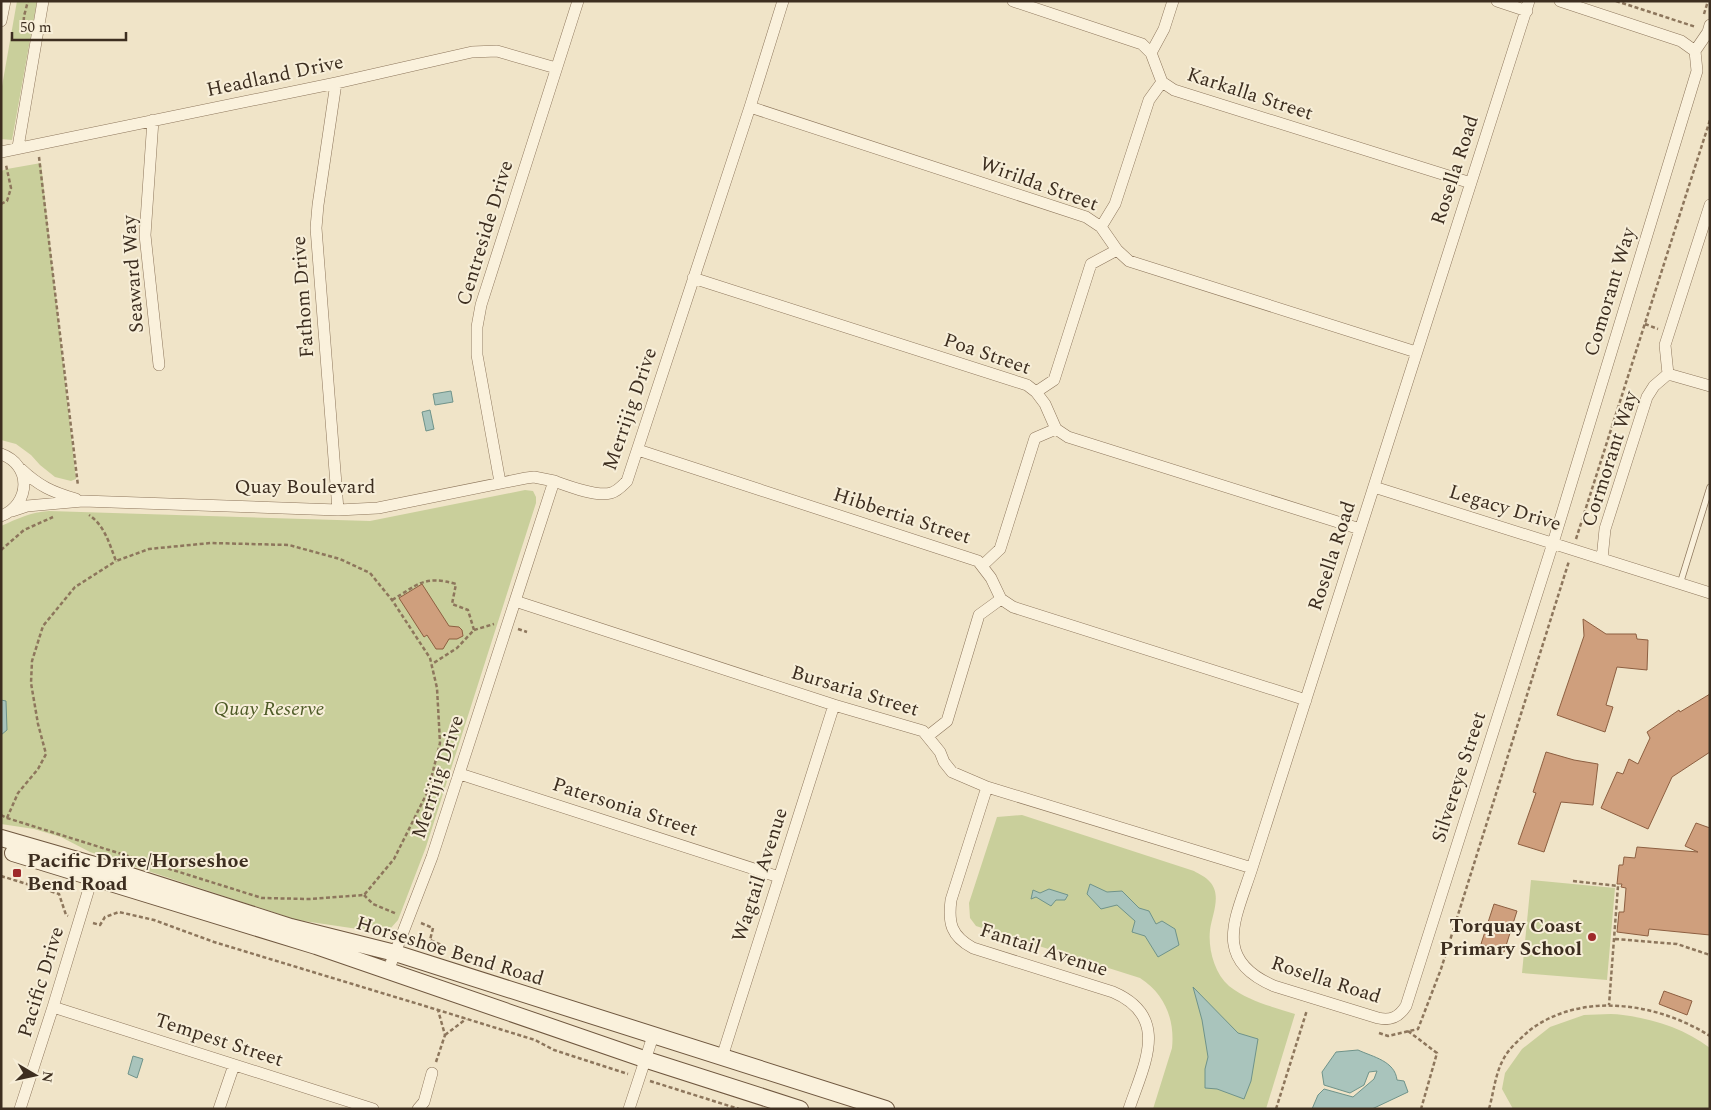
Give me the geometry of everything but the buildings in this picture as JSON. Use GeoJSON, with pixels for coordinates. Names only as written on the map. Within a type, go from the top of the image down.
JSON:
{"type":"FeatureCollection","features":[{"type":"Feature","properties":{"kind":"street"},"geometry":{"type":"LineString","coordinates":[[1,21],[5,1]]}},
{"type":"Feature","properties":{"kind":"street"},"geometry":{"type":"LineString","coordinates":[[18,147],[43,1]]}},
{"type":"Feature","properties":{"kind":"street","name":"Centreside Drive"},"geometry":{"type":"LineString","coordinates":[[500,482],[477,355],[477,327],[481,305],[578,1]]}},
{"type":"Feature","properties":{"kind":"street","name":"Merrijig Drive"},"geometry":{"type":"LineString","coordinates":[[388,971],[422,884],[460,774],[554,481],[601,494],[611,494],[627,482],[783,1]]}},
{"type":"Feature","properties":{"kind":"street"},"geometry":{"type":"LineString","coordinates":[[1013,1],[1131,39],[1142,44],[1151,53],[1164,30],[1173,1]]}},
{"type":"Feature","properties":{"kind":"street"},"geometry":{"type":"LineString","coordinates":[[1497,1],[1528,6]]}},
{"type":"Feature","properties":{"kind":"street"},"geometry":{"type":"LineString","coordinates":[[1560,1],[1681,40],[1695,51],[1708,32],[1703,24]]}},
{"type":"Feature","properties":{"kind":"street","name":"Rosella Road"},"geometry":{"type":"LineString","coordinates":[[1395,1018],[1389,1020],[1378,1018],[1283,989],[1260,980],[1240,962],[1234,949],[1232,936],[1416,352],[1528,6]]}},
{"type":"Feature","properties":{"kind":"street","name":"Headland Drive"},"geometry":{"type":"LineString","coordinates":[[1,152],[36,143],[485,51],[508,54],[556,68]]}},
{"type":"Feature","properties":{"kind":"street","name":"Comorant Way"},"geometry":{"type":"LineString","coordinates":[[1553,543],[1697,71],[1695,51]]}},
{"type":"Feature","properties":{"kind":"street","name":"Karkalla Street"},"geometry":{"type":"LineString","coordinates":[[1151,53],[1162,82],[1174,90],[1471,183]]}},
{"type":"Feature","properties":{"kind":"street"},"geometry":{"type":"LineString","coordinates":[[1101,227],[1115,204],[1149,100],[1162,82]]}},
{"type":"Feature","properties":{"kind":"street","name":"Fathom Drive"},"geometry":{"type":"LineString","coordinates":[[336,83],[316,228],[338,510]]}},
{"type":"Feature","properties":{"kind":"street","name":"Wirilda Street"},"geometry":{"type":"LineString","coordinates":[[750,107],[1086,217],[1101,227],[1117,250],[1129,261],[1416,352]]}},
{"type":"Feature","properties":{"kind":"street","name":"Seaward Way"},"geometry":{"type":"LineString","coordinates":[[153,120],[145,234],[159,365]]}},
{"type":"Feature","properties":{"kind":"street"},"geometry":{"type":"LineString","coordinates":[[1710,205],[1665,345],[1668,374],[1710,386]]}},
{"type":"Feature","properties":{"kind":"street"},"geometry":{"type":"LineString","coordinates":[[1036,392],[1054,380],[1091,264],[1117,250]]}},
{"type":"Feature","properties":{"kind":"street","name":"Poa Street"},"geometry":{"type":"LineString","coordinates":[[693,278],[1027,385],[1036,392],[1045,404],[1056,429]]}},
{"type":"Feature","properties":{"kind":"street","name":"Cormorant Way"},"geometry":{"type":"LineString","coordinates":[[1602,558],[1605,529],[1647,397],[1654,386],[1668,374]]}},
{"type":"Feature","properties":{"kind":"street"},"geometry":{"type":"LineString","coordinates":[[983,565],[1000,549],[1035,438],[1056,429],[1068,437],[1360,529]]}},
{"type":"Feature","properties":{"kind":"street","name":"Hibbertia Street"},"geometry":{"type":"LineString","coordinates":[[638,450],[978,561],[983,565],[1001,599]]}},
{"type":"Feature","properties":{"kind":"street","name":"Quay Boulevard"},"geometry":{"type":"LineString","coordinates":[[1,454],[15,461],[24,477],[23,496],[18,504],[7,513]]}},
{"type":"Feature","properties":{"kind":"street","name":"Quay Boulevard"},"geometry":{"type":"LineString","coordinates":[[20,469],[48,490],[84,507]]}},
{"type":"Feature","properties":{"kind":"street","name":"Quay Boulevard"},"geometry":{"type":"LineString","coordinates":[[7,513],[20,507],[33,505],[338,510],[378,508],[500,482],[534,477],[554,481]]}},
{"type":"Feature","properties":{"kind":"street","name":"Legacy Drive"},"geometry":{"type":"LineString","coordinates":[[1374,487],[1710,593]]}},
{"type":"Feature","properties":{"kind":"street","name":"Silvereye Street"},"geometry":{"type":"LineString","coordinates":[[1395,1018],[1406,1006],[1553,543]]}},
{"type":"Feature","properties":{"kind":"street"},"geometry":{"type":"LineString","coordinates":[[928,736],[947,721],[979,615],[1001,599],[1013,607],[1306,700]]}},
{"type":"Feature","properties":{"kind":"street","name":"Bursaria Street"},"geometry":{"type":"LineString","coordinates":[[514,601],[834,705],[923,731],[940,752],[944,762],[952,772],[987,787],[1252,868]]}},
{"type":"Feature","properties":{"kind":"street","name":"Wagtail Avenue"},"geometry":{"type":"LineString","coordinates":[[722,1057],[834,705]]}},
{"type":"Feature","properties":{"kind":"street","name":"Patersonia Street"},"geometry":{"type":"LineString","coordinates":[[460,774],[779,877]]}},
{"type":"Feature","properties":{"kind":"street","name":"Fantail Avenue"},"geometry":{"type":"LineString","coordinates":[[987,787],[951,900],[949,916],[952,930],[961,941],[973,948],[1113,992],[1126,998],[1139,1008],[1147,1022],[1149,1039],[1146,1056],[1129,1109]]}},
{"type":"Feature","properties":{"kind":"street","name":"Horseshoe Bend Road"},"geometry":{"type":"LineString","coordinates":[[1,838],[94,872],[316,946],[644,1060],[800,1109]]}},
{"type":"Feature","properties":{"kind":"street","name":"Horseshoe Bend Road"},"geometry":{"type":"LineString","coordinates":[[1,849],[94,872],[291,928],[395,953],[886,1109]]}},
{"type":"Feature","properties":{"kind":"street","name":"Pacific Drive"},"geometry":{"type":"LineString","coordinates":[[20,1109],[94,872]]}},
{"type":"Feature","properties":{"kind":"street","name":"Tempest Street"},"geometry":{"type":"LineString","coordinates":[[53,1007],[373,1109]]}},
{"type":"Feature","properties":{"kind":"street"},"geometry":{"type":"LineString","coordinates":[[629,1109],[653,1036]]}},
{"type":"Feature","properties":{"kind":"street"},"geometry":{"type":"LineString","coordinates":[[220,1109],[234,1064]]}},
{"type":"Feature","properties":{"kind":"street"},"geometry":{"type":"LineString","coordinates":[[418,1109],[424,1102],[432,1073]]}},
{"type":"Feature","properties":{"kind":"lane"},"geometry":{"type":"LineString","coordinates":[[1680,584],[1710,487]]}},
{"type":"Feature","properties":{"kind":"path"},"geometry":{"type":"LineString","coordinates":[[1616,1],[1703,24],[1708,1]]}},
{"type":"Feature","properties":{"kind":"path"},"geometry":{"type":"LineString","coordinates":[[1372,1030],[1388,1036],[1418,1029],[1441,968],[1572,549],[1708,132],[1710,120]]}},
{"type":"Feature","properties":{"kind":"path"},"geometry":{"type":"LineString","coordinates":[[36,143],[41,163],[76,479],[84,507],[98,521],[107,536],[116,560]]}},
{"type":"Feature","properties":{"kind":"path"},"geometry":{"type":"LineString","coordinates":[[1,550],[24,530],[59,514]]}},
{"type":"Feature","properties":{"kind":"path"},"geometry":{"type":"LineString","coordinates":[[1,815],[7,818],[262,898],[310,899],[364,895],[394,859],[428,791],[440,743],[437,688],[430,658],[392,600],[370,573],[340,559],[288,545],[210,543],[149,549],[116,560],[75,587],[43,626],[32,660],[31,683],[38,724],[46,754],[38,768],[18,793],[7,818]]}},
{"type":"Feature","properties":{"kind":"path"},"geometry":{"type":"LineString","coordinates":[[392,600],[424,580],[441,580],[456,584],[452,604],[468,610],[474,630],[457,648],[432,664]]}},
{"type":"Feature","properties":{"kind":"path"},"geometry":{"type":"LineString","coordinates":[[1,876],[59,894],[66,915],[100,925],[105,917],[119,912],[154,920],[214,942],[534,1040],[554,1050],[739,1109]]}},
{"type":"Feature","properties":{"kind":"path"},"geometry":{"type":"LineString","coordinates":[[1574,881],[1618,886],[1609,1005]]}},
{"type":"Feature","properties":{"kind":"path"},"geometry":{"type":"LineString","coordinates":[[1615,939],[1677,944],[1710,955]]}},
{"type":"Feature","properties":{"kind":"path"},"geometry":{"type":"LineString","coordinates":[[1489,1109],[1495,1079],[1505,1057],[1521,1038],[1540,1022],[1561,1012],[1584,1007],[1609,1005],[1633,1007],[1684,1021],[1710,1036]]}},
{"type":"Feature","properties":{"kind":"path"},"geometry":{"type":"LineString","coordinates":[[1276,1109],[1307,1008],[1315,1011]]}},
{"type":"Feature","properties":{"kind":"path"},"geometry":{"type":"LineString","coordinates":[[438,1010],[446,1035]]}},
{"type":"Feature","properties":{"kind":"path"},"geometry":{"type":"LineString","coordinates":[[432,1073],[446,1035],[466,1019]]}},
{"type":"Feature","properties":{"kind":"path"},"geometry":{"type":"LineString","coordinates":[[1408,1031],[1437,1053],[1421,1109]]}},
{"type":"Feature","properties":{"kind":"green space"},"geometry":{"type":"Polygon","coordinates":[[[17,1],[37,1],[12,140],[1,139],[1,92],[17,1]]]}},
{"type":"Feature","properties":{"kind":"green space"},"geometry":{"type":"Polygon","coordinates":[[[41,163],[76,479],[71,481],[55,477],[16,444],[1,440],[1,171],[41,163]]]}},
{"type":"Feature","properties":{"kind":"green space","name":"Quay Reserve"},"geometry":{"type":"Polygon","coordinates":[[[525,490],[533,491],[536,503],[426,847],[398,920],[390,929],[378,932],[297,920],[90,852],[61,837],[34,829],[1,824],[1,526],[30,514],[49,511],[370,521],[525,490]]]}},
{"type":"Feature","properties":{"kind":"green space"},"geometry":{"type":"Polygon","coordinates":[[[1022,815],[1194,871],[1210,882],[1214,887],[1216,899],[1210,930],[1210,945],[1213,960],[1219,974],[1229,986],[1244,996],[1295,1014],[1266,1109],[1153,1109],[1172,1048],[1173,1038],[1170,1018],[1166,1008],[1149,984],[1140,978],[976,926],[970,918],[969,903],[997,817],[1022,815]]]}},
{"type":"Feature","properties":{"kind":"green space"},"geometry":{"type":"Polygon","coordinates":[[[1531,880],[1615,888],[1607,980],[1522,973],[1531,880]]]}},
{"type":"Feature","properties":{"kind":"green space"},"geometry":{"type":"Polygon","coordinates":[[[1618,1014],[1646,1019],[1680,1030],[1710,1048],[1710,1109],[1513,1109],[1502,1089],[1505,1073],[1522,1049],[1550,1027],[1584,1015],[1618,1014]]]}},
{"type":"Feature","properties":{"kind":"water"},"geometry":{"type":"Polygon","coordinates":[[[451,391],[453,402],[435,405],[433,394],[451,391]]]}},
{"type":"Feature","properties":{"kind":"water"},"geometry":{"type":"Polygon","coordinates":[[[430,410],[434,429],[426,431],[422,412],[430,410]]]}},
{"type":"Feature","properties":{"kind":"water"},"geometry":{"type":"Polygon","coordinates":[[[1,700],[6,701],[7,730],[1,735],[1,700]]]}},
{"type":"Feature","properties":{"kind":"water"},"geometry":{"type":"Polygon","coordinates":[[[1090,884],[1107,892],[1122,891],[1139,908],[1149,911],[1156,924],[1162,921],[1175,929],[1179,945],[1158,957],[1145,936],[1132,932],[1135,921],[1117,905],[1101,909],[1087,894],[1090,884]]]}},
{"type":"Feature","properties":{"kind":"water"},"geometry":{"type":"Polygon","coordinates":[[[1049,889],[1068,895],[1065,900],[1056,900],[1051,906],[1036,897],[1031,899],[1033,890],[1040,893],[1049,889]]]}},
{"type":"Feature","properties":{"kind":"water"},"geometry":{"type":"Polygon","coordinates":[[[1193,987],[1238,1033],[1258,1039],[1251,1081],[1244,1099],[1217,1089],[1205,1088],[1205,1069],[1208,1057],[1202,1020],[1193,987]]]}},
{"type":"Feature","properties":{"kind":"water"},"geometry":{"type":"Polygon","coordinates":[[[1358,1050],[1388,1064],[1392,1068],[1397,1080],[1404,1081],[1408,1092],[1372,1109],[1312,1109],[1318,1095],[1324,1089],[1353,1097],[1374,1079],[1377,1071],[1369,1072],[1364,1085],[1350,1093],[1324,1085],[1322,1072],[1336,1052],[1358,1050]]]}},
{"type":"Feature","properties":{"kind":"water"},"geometry":{"type":"Polygon","coordinates":[[[133,1056],[143,1059],[137,1078],[128,1074],[133,1056]]]}},
{"type":"Feature","properties":{"kind":"place","name":"Pacific Drive/Horseshoe Bend Road"},"geometry":{"type":"Point","coordinates":[17,873]}},
{"type":"Feature","properties":{"kind":"place","name":"Torquay Coast Primary School"},"geometry":{"type":"Point","coordinates":[1592,937]}}]}
